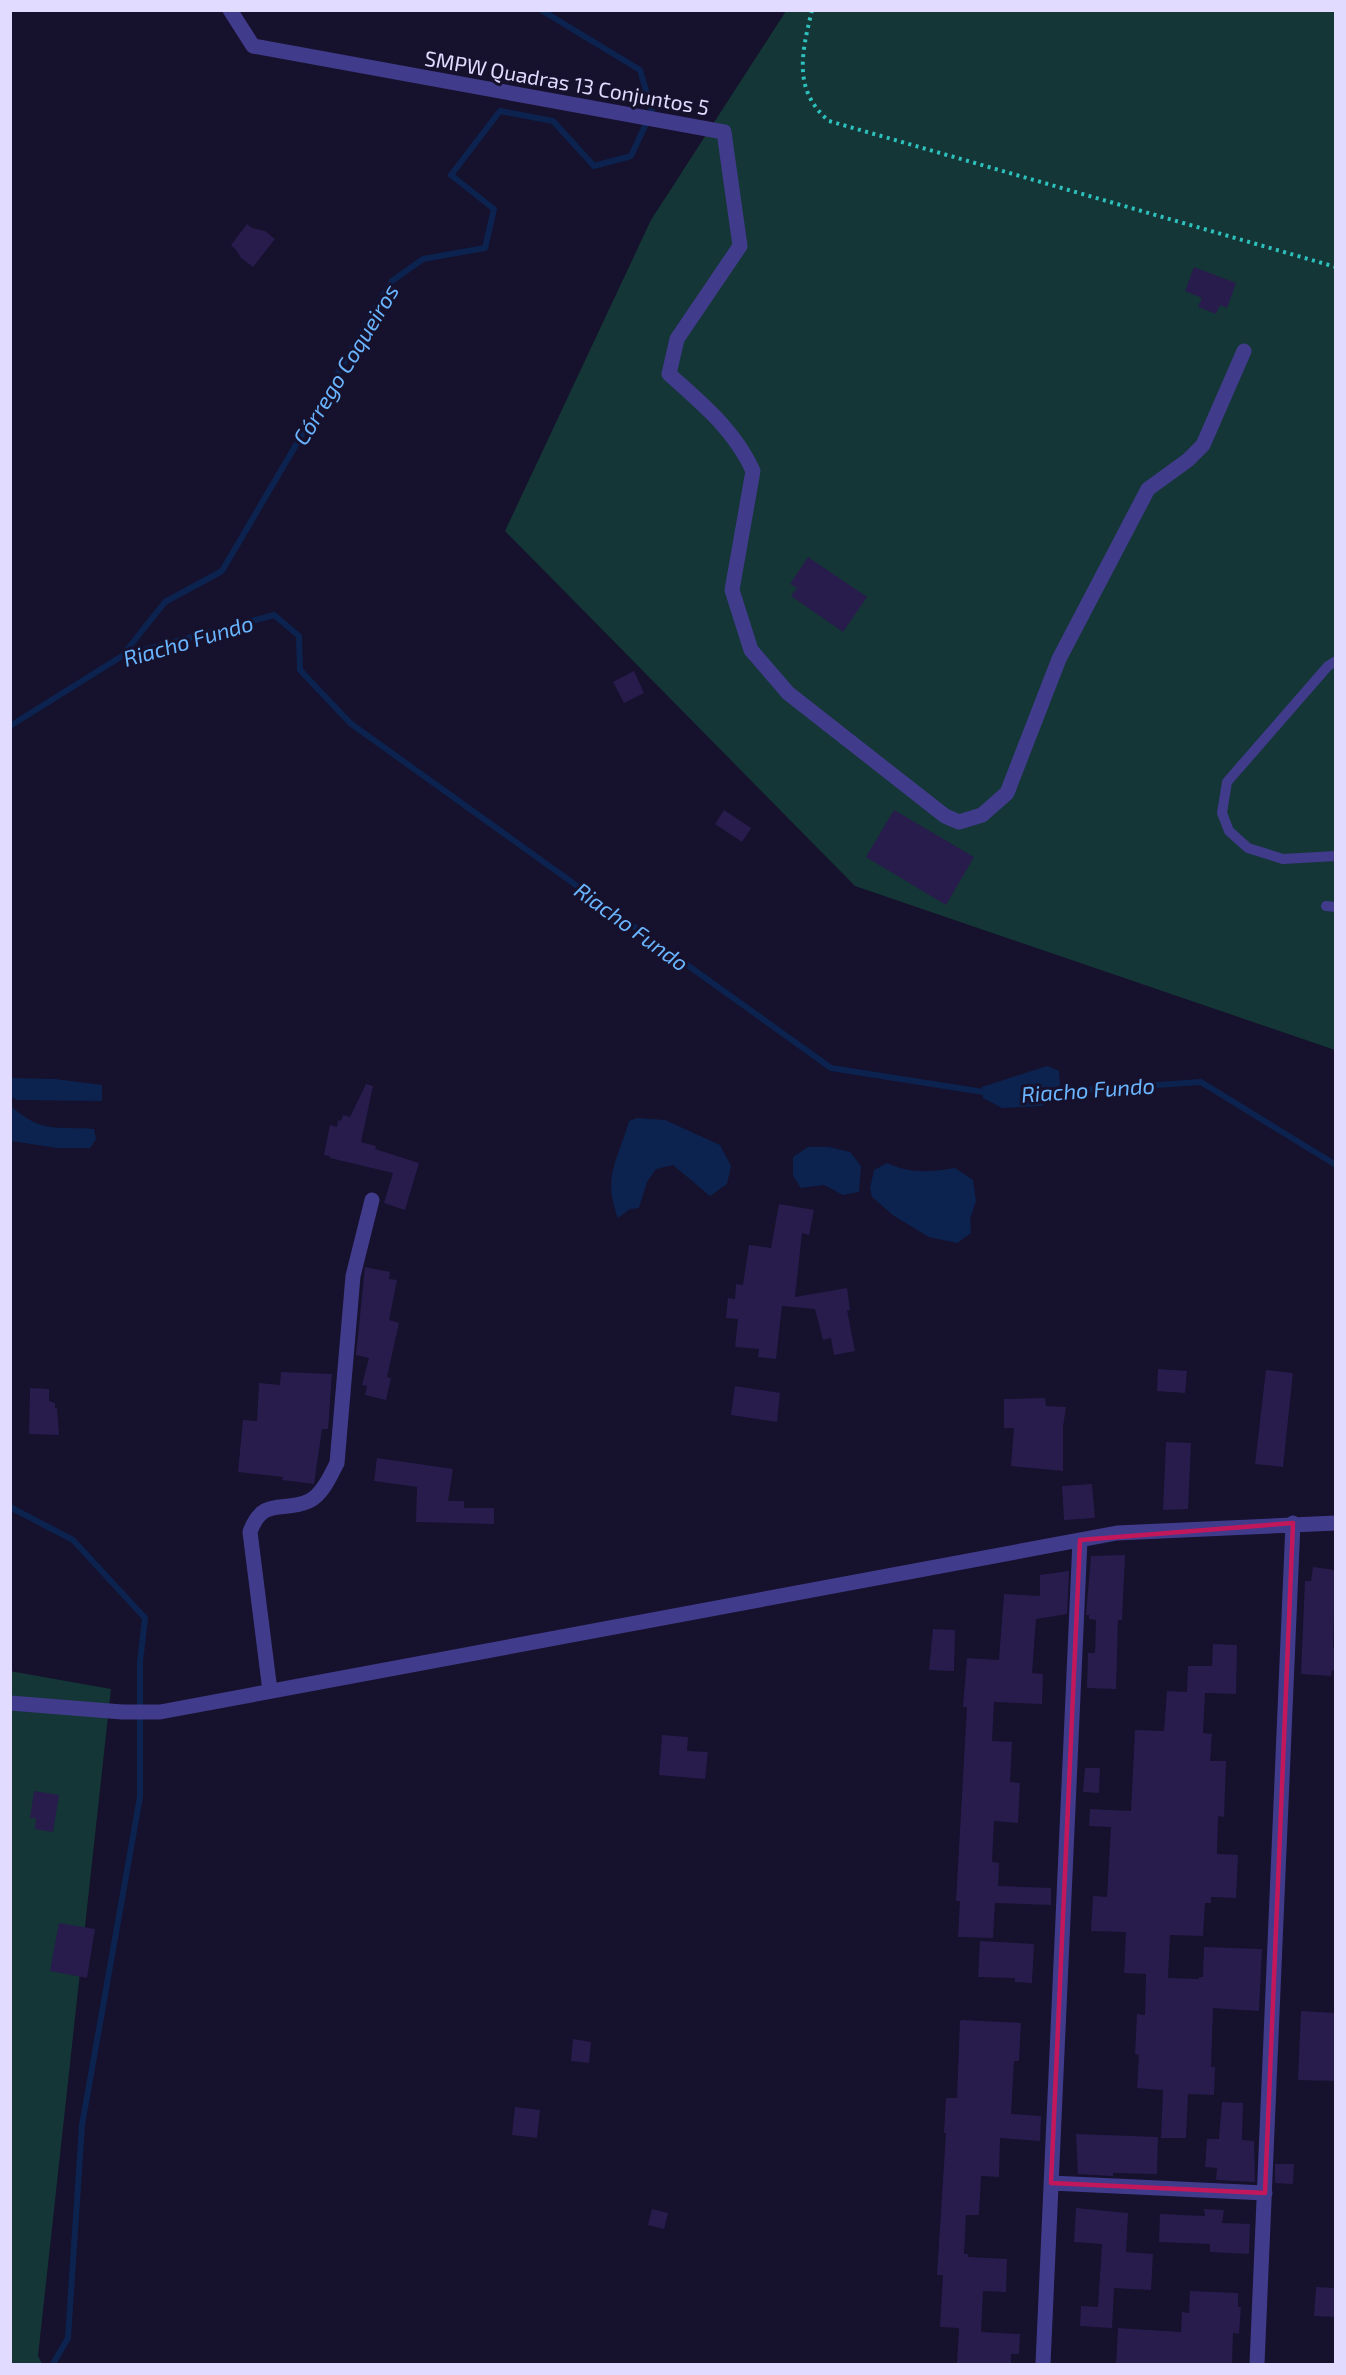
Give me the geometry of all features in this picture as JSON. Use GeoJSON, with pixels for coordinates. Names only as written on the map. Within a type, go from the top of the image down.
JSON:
{"type":"FeatureCollection","features":[{"type":"Feature","properties":{"kind":"street","name":"SMPW Quadras 13 Conjuntos 5"},"geometry":{"type":"LineString","coordinates":[[230,10],[253,46],[724,132],[740,246],[677,339],[669,374],[726,426],[746,453],[753,471],[732,590],[751,650],[788,693],[945,816],[959,822],[982,815],[1007,793],[1059,659],[1148,489],[1188,460],[1203,445],[1244,351]]}},
{"type":"Feature","properties":{"kind":"street"},"geometry":{"type":"LineString","coordinates":[[270,1691],[250,1532],[255,1518],[267,1509],[310,1501],[327,1482],[337,1463],[353,1275],[372,1200]]}},
{"type":"Feature","properties":{"kind":"street"},"geometry":{"type":"LineString","coordinates":[[10,1703],[122,1713],[160,1712],[990,1559],[1117,1533],[1293,1523],[1335,1523]]}},
{"type":"Feature","properties":{"kind":"street"},"geometry":{"type":"LineString","coordinates":[[1257,2364],[1293,1523]]}},
{"type":"Feature","properties":{"kind":"street"},"geometry":{"type":"LineString","coordinates":[[1044,2364],[1080,1540]]}},
{"type":"Feature","properties":{"kind":"street"},"geometry":{"type":"LineString","coordinates":[[1052,2183],[1265,2193]]}},
{"type":"Feature","properties":{"kind":"lane"},"geometry":{"type":"LineString","coordinates":[[1335,661],[1328,666],[1227,782],[1222,813],[1229,831],[1248,848],[1283,859],[1335,856]]}},
{"type":"Feature","properties":{"kind":"path"},"geometry":{"type":"LineString","coordinates":[[812,10],[803,49],[802,77],[808,96],[818,112],[829,121],[1335,267]]}},
{"type":"Feature","properties":{"kind":"highlighted area"},"geometry":{"type":"Polygon","coordinates":[[[1293,1523],[1265,2193],[1051,2183],[1080,1540],[1293,1523]]]}},
{"type":"Feature","properties":{"kind":"green space"},"geometry":{"type":"Polygon","coordinates":[[[786,11],[1335,11],[1335,1050],[855,886],[505,531],[651,220],[786,11]]]}},
{"type":"Feature","properties":{"kind":"green space"},"geometry":{"type":"Polygon","coordinates":[[[10,1671],[111,1689],[38,2356],[42,2364],[10,2364],[10,1671]]]}},
{"type":"Feature","properties":{"kind":"water"},"geometry":{"type":"Polygon","coordinates":[[[1047,1066],[1059,1071],[1060,1084],[1057,1098],[1041,1106],[1002,1108],[983,1098],[982,1087],[1047,1066]]]}},
{"type":"Feature","properties":{"kind":"water"},"geometry":{"type":"Polygon","coordinates":[[[11,1078],[55,1079],[102,1085],[102,1101],[17,1100],[11,1097],[11,1078]]]}},
{"type":"Feature","properties":{"kind":"water"},"geometry":{"type":"Polygon","coordinates":[[[12,1107],[23,1116],[42,1125],[94,1129],[96,1139],[90,1148],[57,1148],[11,1141],[12,1107]]]}},
{"type":"Feature","properties":{"kind":"water"},"geometry":{"type":"Polygon","coordinates":[[[637,1118],[665,1120],[720,1145],[731,1166],[727,1184],[710,1196],[673,1165],[656,1169],[647,1182],[639,1208],[630,1209],[618,1218],[611,1191],[613,1169],[629,1121],[637,1118]]]}},
{"type":"Feature","properties":{"kind":"water"},"geometry":{"type":"Polygon","coordinates":[[[808,1147],[829,1147],[850,1152],[861,1166],[859,1192],[843,1195],[824,1185],[801,1188],[793,1176],[793,1157],[808,1147]]]}},
{"type":"Feature","properties":{"kind":"water"},"geometry":{"type":"Polygon","coordinates":[[[887,1163],[904,1169],[921,1171],[955,1168],[973,1180],[976,1201],[970,1219],[971,1233],[957,1243],[929,1237],[894,1216],[872,1197],[870,1189],[874,1170],[887,1163]]]}},
{"type":"Feature","properties":{"kind":"building"},"geometry":{"type":"Polygon","coordinates":[[[247,224],[252,228],[265,231],[275,239],[253,267],[241,258],[231,245],[247,224]]]}},
{"type":"Feature","properties":{"kind":"building"},"geometry":{"type":"Polygon","coordinates":[[[1194,267],[1236,283],[1227,308],[1220,305],[1216,314],[1198,307],[1202,298],[1185,291],[1194,267]]]}},
{"type":"Feature","properties":{"kind":"building"},"geometry":{"type":"Polygon","coordinates":[[[808,557],[867,597],[843,632],[791,596],[797,588],[790,584],[808,557]]]}},
{"type":"Feature","properties":{"kind":"building"},"geometry":{"type":"Polygon","coordinates":[[[634,671],[644,693],[624,703],[613,682],[634,671]]]}},
{"type":"Feature","properties":{"kind":"building"},"geometry":{"type":"Polygon","coordinates":[[[724,810],[751,828],[742,842],[715,824],[724,810]]]}},
{"type":"Feature","properties":{"kind":"building"},"geometry":{"type":"Polygon","coordinates":[[[894,810],[974,857],[946,905],[866,857],[894,810]]]}},
{"type":"Feature","properties":{"kind":"building"},"geometry":{"type":"Polygon","coordinates":[[[366,1084],[373,1086],[361,1142],[376,1146],[375,1149],[419,1163],[405,1210],[384,1203],[393,1173],[324,1155],[330,1125],[337,1127],[338,1120],[341,1121],[343,1115],[350,1117],[366,1084]]]}},
{"type":"Feature","properties":{"kind":"building"},"geometry":{"type":"Polygon","coordinates":[[[779,1204],[814,1210],[809,1235],[802,1233],[795,1297],[847,1288],[850,1310],[847,1310],[855,1351],[834,1355],[831,1338],[823,1340],[815,1309],[782,1306],[776,1359],[758,1357],[759,1349],[735,1347],[738,1319],[726,1318],[728,1298],[735,1299],[736,1284],[743,1285],[749,1245],[771,1248],[779,1204]]]}},
{"type":"Feature","properties":{"kind":"building"},"geometry":{"type":"Polygon","coordinates":[[[365,1267],[390,1272],[389,1279],[397,1280],[389,1320],[399,1323],[387,1377],[391,1378],[386,1400],[365,1395],[367,1386],[362,1385],[369,1358],[356,1355],[365,1267]]]}},
{"type":"Feature","properties":{"kind":"building"},"geometry":{"type":"Polygon","coordinates":[[[1158,1369],[1187,1371],[1185,1393],[1157,1391],[1158,1369]]]}},
{"type":"Feature","properties":{"kind":"building"},"geometry":{"type":"Polygon","coordinates":[[[1266,1370],[1293,1373],[1283,1467],[1255,1464],[1266,1370]]]}},
{"type":"Feature","properties":{"kind":"building"},"geometry":{"type":"Polygon","coordinates":[[[281,1372],[332,1374],[328,1429],[322,1429],[314,1484],[282,1480],[283,1477],[238,1472],[243,1420],[257,1421],[259,1383],[280,1385],[281,1372]]]}},
{"type":"Feature","properties":{"kind":"building"},"geometry":{"type":"Polygon","coordinates":[[[735,1386],[780,1393],[777,1422],[731,1415],[735,1386]]]}},
{"type":"Feature","properties":{"kind":"building"},"geometry":{"type":"Polygon","coordinates":[[[30,1388],[49,1389],[49,1401],[55,1403],[55,1408],[57,1408],[59,1435],[29,1434],[30,1388]]]}},
{"type":"Feature","properties":{"kind":"building"},"geometry":{"type":"Polygon","coordinates":[[[1045,1398],[1046,1406],[1066,1407],[1063,1427],[1063,1471],[1011,1466],[1014,1428],[1004,1428],[1004,1399],[1045,1398]]]}},
{"type":"Feature","properties":{"kind":"building"},"geometry":{"type":"Polygon","coordinates":[[[1166,1442],[1191,1443],[1188,1509],[1163,1510],[1166,1442]]]}},
{"type":"Feature","properties":{"kind":"building"},"geometry":{"type":"Polygon","coordinates":[[[377,1458],[453,1469],[448,1501],[464,1501],[464,1508],[494,1508],[494,1524],[416,1522],[417,1487],[374,1481],[377,1458]]]}},
{"type":"Feature","properties":{"kind":"building"},"geometry":{"type":"Polygon","coordinates":[[[1092,1484],[1095,1518],[1064,1520],[1062,1486],[1092,1484]]]}},
{"type":"Feature","properties":{"kind":"building"},"geometry":{"type":"Polygon","coordinates":[[[1125,1555],[1122,1620],[1118,1620],[1116,1689],[1087,1688],[1088,1653],[1095,1653],[1096,1620],[1089,1619],[1089,1615],[1086,1615],[1091,1556],[1125,1555]]]}},
{"type":"Feature","properties":{"kind":"building"},"geometry":{"type":"Polygon","coordinates":[[[1313,1567],[1335,1570],[1333,1648],[1335,1648],[1335,1671],[1332,1670],[1331,1676],[1301,1674],[1305,1581],[1311,1581],[1313,1567]]]}},
{"type":"Feature","properties":{"kind":"building"},"geometry":{"type":"Polygon","coordinates":[[[1069,1571],[1067,1614],[1036,1619],[1032,1673],[1043,1674],[1042,1704],[994,1702],[992,1741],[1012,1742],[1010,1782],[1020,1783],[1018,1823],[994,1821],[992,1862],[999,1863],[998,1886],[1051,1888],[1051,1905],[995,1903],[993,1938],[958,1937],[960,1901],[956,1901],[967,1707],[963,1707],[967,1658],[999,1660],[1004,1594],[1040,1596],[1040,1575],[1069,1571]]]}},
{"type":"Feature","properties":{"kind":"building"},"geometry":{"type":"Polygon","coordinates":[[[933,1629],[955,1630],[954,1671],[929,1670],[933,1629]]]}},
{"type":"Feature","properties":{"kind":"building"},"geometry":{"type":"Polygon","coordinates":[[[1213,1644],[1237,1645],[1236,1694],[1205,1693],[1203,1733],[1212,1734],[1210,1761],[1226,1761],[1224,1817],[1218,1816],[1217,1854],[1238,1855],[1236,1898],[1211,1897],[1211,1903],[1205,1903],[1203,1936],[1170,1935],[1168,1978],[1199,1979],[1203,1977],[1204,1947],[1262,1949],[1259,2011],[1213,2008],[1211,2067],[1215,2067],[1214,2095],[1188,2094],[1186,2138],[1161,2138],[1163,2090],[1137,2088],[1139,2055],[1135,2054],[1137,2014],[1145,2015],[1146,1974],[1124,1973],[1126,1932],[1091,1931],[1093,1896],[1107,1897],[1111,1827],[1089,1826],[1090,1809],[1131,1811],[1135,1730],[1164,1731],[1167,1691],[1187,1692],[1188,1666],[1212,1666],[1213,1644]]]}},
{"type":"Feature","properties":{"kind":"building"},"geometry":{"type":"Polygon","coordinates":[[[662,1735],[688,1737],[687,1751],[708,1752],[705,1779],[659,1775],[662,1735]]]}},
{"type":"Feature","properties":{"kind":"building"},"geometry":{"type":"Polygon","coordinates":[[[1085,1768],[1100,1768],[1099,1793],[1083,1792],[1085,1768]]]}},
{"type":"Feature","properties":{"kind":"building"},"geometry":{"type":"Polygon","coordinates":[[[34,1791],[59,1795],[53,1832],[35,1829],[36,1818],[30,1818],[34,1791]]]}},
{"type":"Feature","properties":{"kind":"building"},"geometry":{"type":"Polygon","coordinates":[[[59,1923],[95,1929],[87,1978],[50,1971],[59,1923]]]}},
{"type":"Feature","properties":{"kind":"building"},"geometry":{"type":"Polygon","coordinates":[[[980,1941],[1034,1944],[1032,1983],[1015,1982],[1015,1978],[978,1977],[980,1941]]]}},
{"type":"Feature","properties":{"kind":"building"},"geometry":{"type":"Polygon","coordinates":[[[1301,2011],[1335,2013],[1335,2081],[1298,2080],[1301,2011]]]}},
{"type":"Feature","properties":{"kind":"building"},"geometry":{"type":"Polygon","coordinates":[[[960,2021],[1021,2023],[1019,2061],[1014,2061],[1011,2114],[1041,2116],[1040,2141],[1000,2138],[999,2177],[981,2176],[979,2215],[966,2215],[964,2254],[968,2254],[968,2257],[1007,2259],[1006,2292],[983,2291],[981,2332],[1020,2334],[1019,2354],[1011,2354],[1011,2364],[957,2363],[959,2328],[940,2327],[943,2275],[937,2275],[946,2098],[957,2098],[960,2021]]]}},
{"type":"Feature","properties":{"kind":"building"},"geometry":{"type":"Polygon","coordinates":[[[573,2039],[591,2042],[589,2063],[571,2061],[573,2039]]]}},
{"type":"Feature","properties":{"kind":"building"},"geometry":{"type":"Polygon","coordinates":[[[1222,2102],[1243,2103],[1242,2140],[1254,2141],[1255,2182],[1216,2180],[1217,2168],[1205,2167],[1207,2139],[1219,2139],[1222,2102]]]}},
{"type":"Feature","properties":{"kind":"building"},"geometry":{"type":"Polygon","coordinates":[[[515,2107],[540,2110],[537,2138],[512,2135],[515,2107]]]}},
{"type":"Feature","properties":{"kind":"building"},"geometry":{"type":"Polygon","coordinates":[[[1076,2134],[1158,2137],[1157,2174],[1113,2173],[1113,2176],[1078,2174],[1076,2134]]]}},
{"type":"Feature","properties":{"kind":"building"},"geometry":{"type":"Polygon","coordinates":[[[1275,2164],[1294,2164],[1293,2184],[1275,2183],[1275,2164]]]}},
{"type":"Feature","properties":{"kind":"building"},"geometry":{"type":"Polygon","coordinates":[[[1076,2208],[1128,2213],[1126,2252],[1153,2254],[1151,2290],[1114,2288],[1112,2328],[1080,2326],[1081,2306],[1098,2307],[1102,2244],[1074,2242],[1076,2208]]]}},
{"type":"Feature","properties":{"kind":"building"},"geometry":{"type":"Polygon","coordinates":[[[652,2209],[668,2213],[664,2229],[648,2225],[652,2209]]]}},
{"type":"Feature","properties":{"kind":"building"},"geometry":{"type":"Polygon","coordinates":[[[1204,2209],[1224,2210],[1222,2223],[1250,2224],[1249,2254],[1210,2252],[1210,2244],[1159,2242],[1160,2214],[1205,2216],[1204,2209]]]}},
{"type":"Feature","properties":{"kind":"building"},"geometry":{"type":"Polygon","coordinates":[[[1316,2287],[1335,2288],[1335,2317],[1314,2316],[1316,2287]]]}},
{"type":"Feature","properties":{"kind":"building"},"geometry":{"type":"Polygon","coordinates":[[[1190,2291],[1238,2293],[1238,2307],[1241,2307],[1239,2334],[1233,2333],[1232,2364],[1116,2364],[1118,2328],[1181,2332],[1182,2312],[1189,2313],[1190,2291]]]}},
{"type":"Feature","properties":{"kind":"waterway","name":"Córrego Coqueiros"},"geometry":{"type":"LineString","coordinates":[[122,656],[165,602],[222,571],[392,281],[423,259],[485,248],[494,209],[451,175],[500,111],[553,121],[594,166],[631,156],[652,111],[640,70],[541,10]]}},
{"type":"Feature","properties":{"kind":"waterway","name":"Riacho Fundo"},"geometry":{"type":"LineString","coordinates":[[10,726],[122,656],[274,615],[299,636],[300,670],[350,723],[831,1068],[990,1093]]}},
{"type":"Feature","properties":{"kind":"waterway","name":"Riacho Fundo"},"geometry":{"type":"LineString","coordinates":[[1051,1092],[1201,1082],[1336,1165]]}},
{"type":"Feature","properties":{"kind":"waterway"},"geometry":{"type":"LineString","coordinates":[[10,1507],[73,1540],[145,1618],[140,1662],[140,1797],[82,2125],[68,2338],[53,2364]]}}]}
